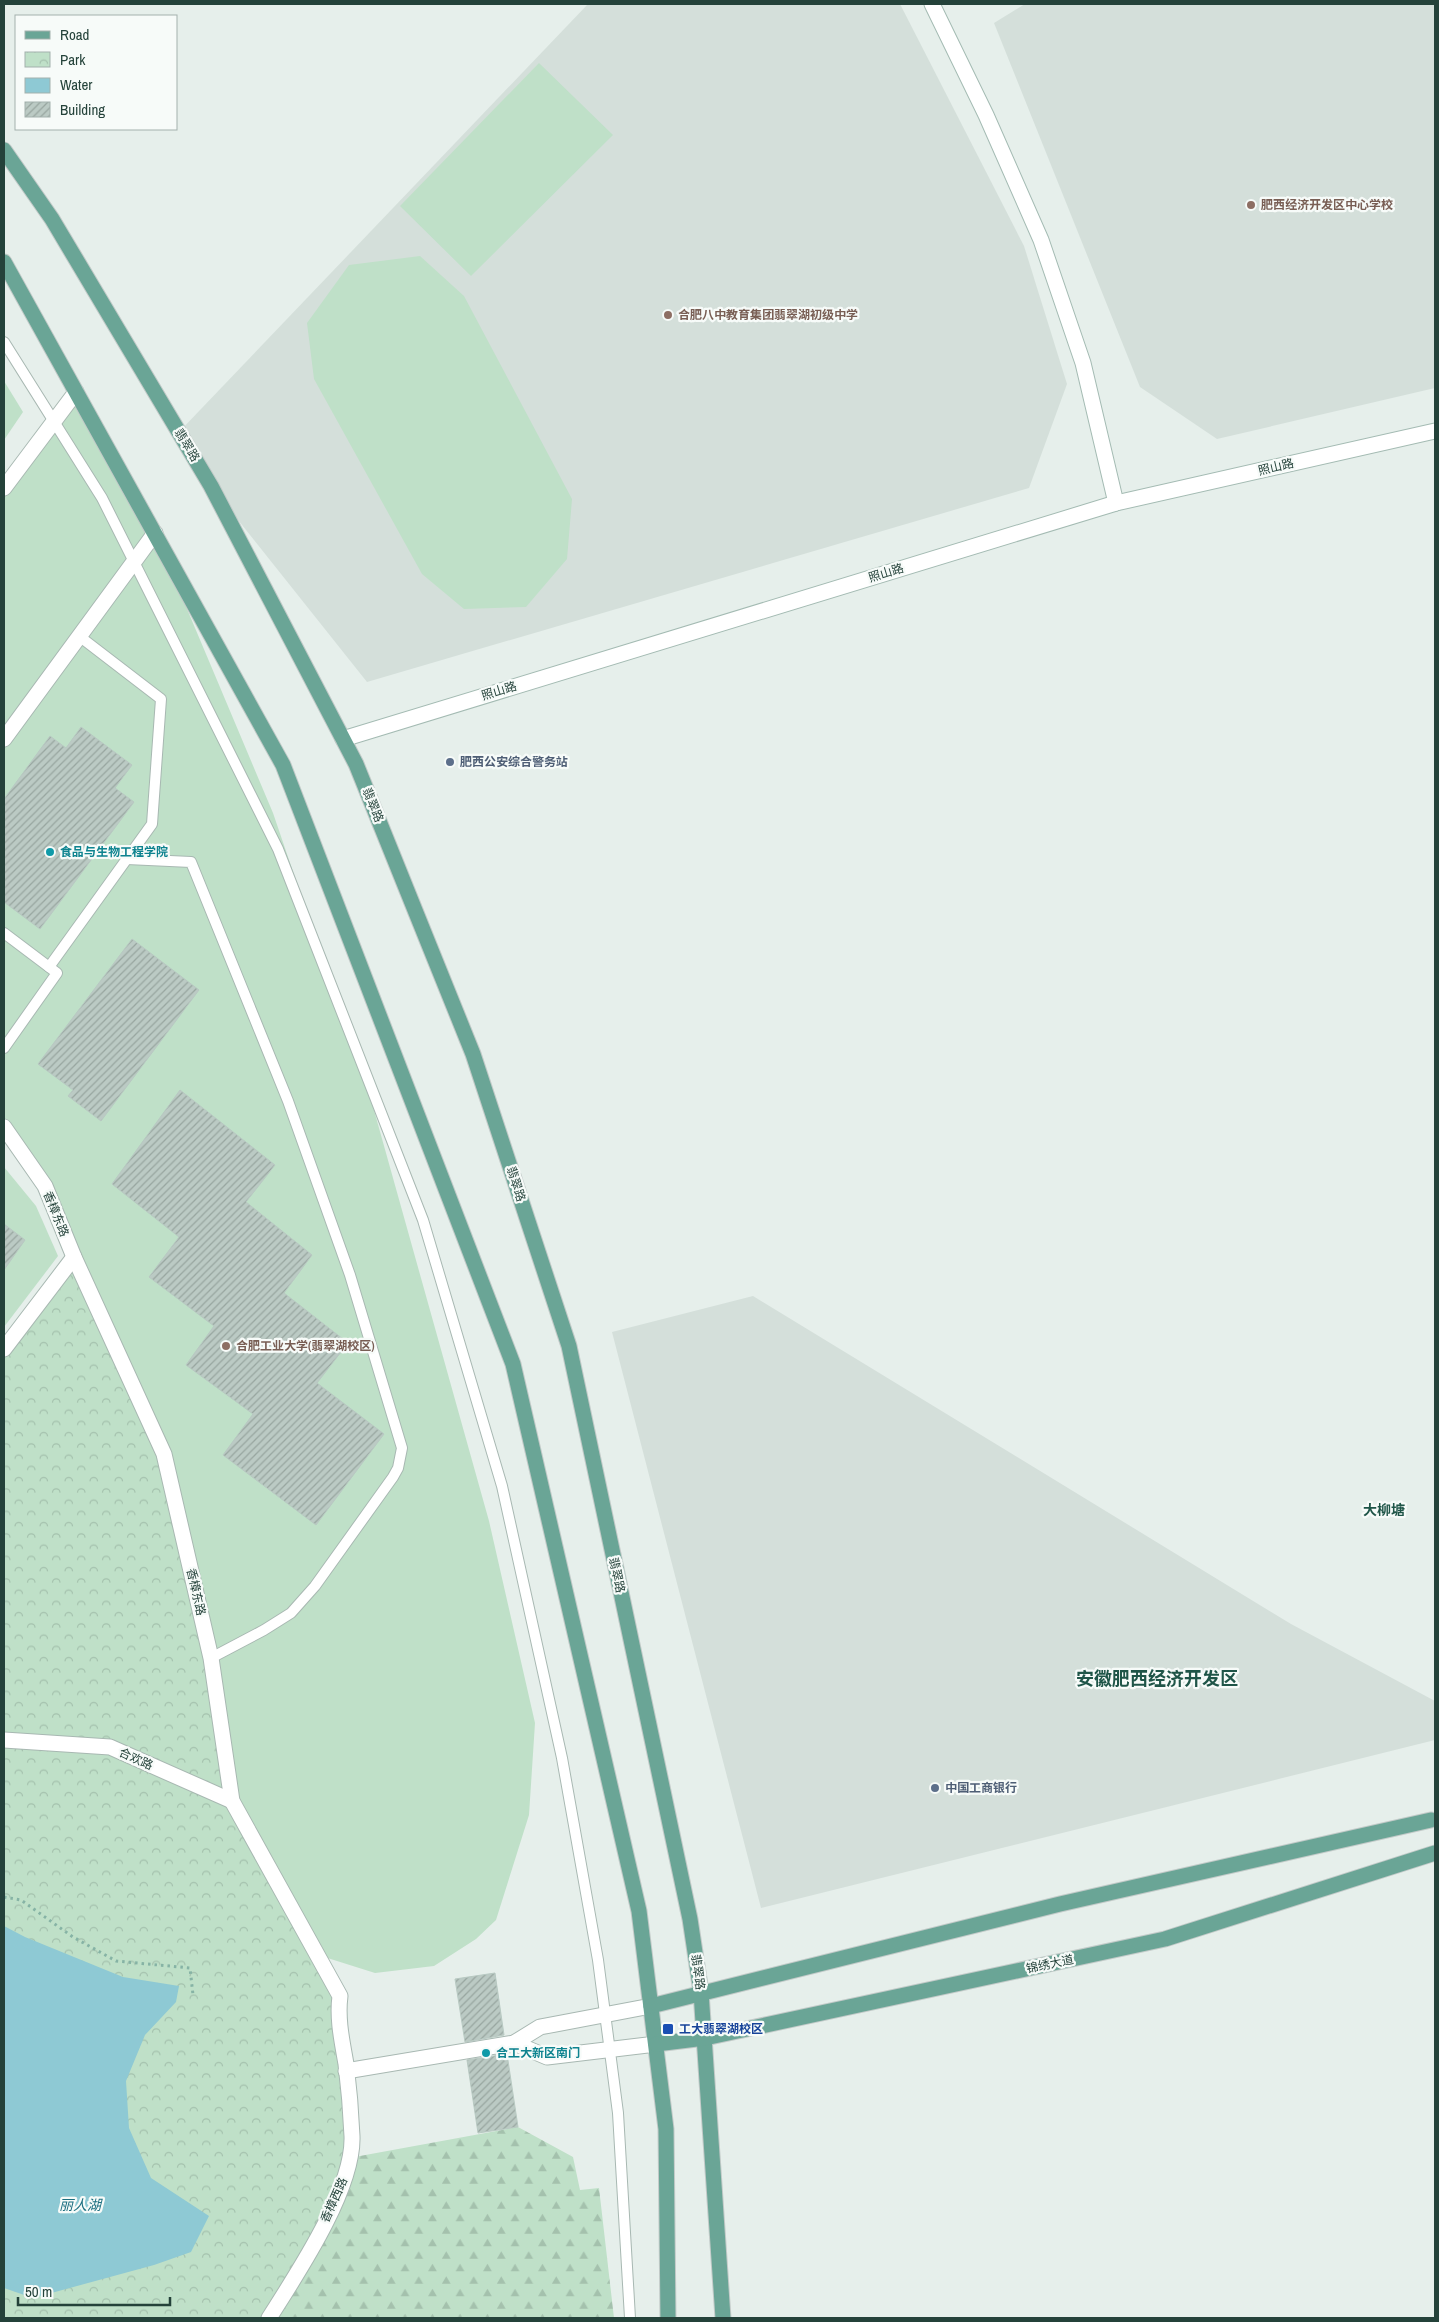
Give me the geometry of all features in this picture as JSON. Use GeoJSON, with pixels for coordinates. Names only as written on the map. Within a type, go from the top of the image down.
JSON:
{"type":"FeatureCollection","features":[{"type":"Feature","properties":{"kind":"main road","name":"翡翠路"},"geometry":{"type":"LineString","coordinates":[[4,150],[52,219],[211,486],[343,738],[356,764],[473,1054],[568,1346],[690,1919],[701,1992],[705,2038],[724,2318]]}},
{"type":"Feature","properties":{"kind":"main road"},"geometry":{"type":"LineString","coordinates":[[4,262],[283,765],[513,1364],[639,1911],[666,2129],[668,2318]]}},
{"type":"Feature","properties":{"kind":"main road"},"geometry":{"type":"LineString","coordinates":[[651,2006],[1060,1904],[1433,1819]]}},
{"type":"Feature","properties":{"kind":"main road","name":"锦绣大道"},"geometry":{"type":"LineString","coordinates":[[656,2044],[705,2038],[1164,1939],[1435,1853]]}},
{"type":"Feature","properties":{"kind":"street"},"geometry":{"type":"LineString","coordinates":[[932,4],[986,115],[1041,240],[1083,363],[1116,503]]}},
{"type":"Feature","properties":{"kind":"street"},"geometry":{"type":"LineString","coordinates":[[4,488],[76,392]]}},
{"type":"Feature","properties":{"kind":"street","name":"照山路"},"geometry":{"type":"LineString","coordinates":[[343,738],[1116,503],[1435,431]]}},
{"type":"Feature","properties":{"kind":"street"},"geometry":{"type":"LineString","coordinates":[[4,739],[155,533]]}},
{"type":"Feature","properties":{"kind":"street","name":"香樟东路"},"geometry":{"type":"LineString","coordinates":[[4,1127],[45,1186],[74,1257],[164,1454],[211,1658],[232,1800],[340,1996],[338,2013],[346,2069]]}},
{"type":"Feature","properties":{"kind":"street"},"geometry":{"type":"LineString","coordinates":[[4,1349],[74,1257]]}},
{"type":"Feature","properties":{"kind":"street","name":"合欢路"},"geometry":{"type":"LineString","coordinates":[[4,1740],[110,1747],[232,1800]]}},
{"type":"Feature","properties":{"kind":"street"},"geometry":{"type":"LineString","coordinates":[[346,2069],[514,2043],[540,2027],[651,2006]]}},
{"type":"Feature","properties":{"kind":"street"},"geometry":{"type":"LineString","coordinates":[[514,2043],[547,2057],[656,2044]]}},
{"type":"Feature","properties":{"kind":"street","name":"香樟西路"},"geometry":{"type":"LineString","coordinates":[[269,2318],[309,2254],[346,2177],[352,2139],[346,2069]]}},
{"type":"Feature","properties":{"kind":"lane"},"geometry":{"type":"LineString","coordinates":[[4,342],[102,498],[278,849],[422,1220],[502,1486],[562,1758],[597,1952],[618,2113],[630,2318]]}},
{"type":"Feature","properties":{"kind":"lane"},"geometry":{"type":"LineString","coordinates":[[49,967],[152,824],[161,699],[79,636]]}},
{"type":"Feature","properties":{"kind":"lane"},"geometry":{"type":"LineString","coordinates":[[127,859],[191,862],[294,1119],[350,1275],[402,1448],[398,1468],[393,1477],[316,1586],[291,1613],[264,1630],[211,1658]]}},
{"type":"Feature","properties":{"kind":"lane"},"geometry":{"type":"LineString","coordinates":[[4,933],[57,973],[4,1048]]}},
{"type":"Feature","properties":{"kind":"path"},"geometry":{"type":"LineString","coordinates":[[4,1897],[21,1900],[73,1938],[116,1961],[190,1968],[193,1995]]}},
{"type":"Feature","properties":{"kind":"shaded area","name":"合肥八中教育集团翡翠湖初级中学"},"geometry":{"type":"Polygon","coordinates":[[[588,4],[900,4],[1024,246],[1067,384],[1029,488],[367,682],[211,486],[179,432],[588,4]]]}},
{"type":"Feature","properties":{"kind":"shaded area","name":"肥西经济开发区中心学校"},"geometry":{"type":"Polygon","coordinates":[[[1025,4],[1435,4],[1435,388],[1217,439],[1140,387],[994,23],[1025,4]]]}},
{"type":"Feature","properties":{"kind":"shaded area"},"geometry":{"type":"Polygon","coordinates":[[[753,1296],[1291,1624],[1435,1701],[1435,1740],[761,1908],[612,1332],[753,1296]]]}},
{"type":"Feature","properties":{"kind":"green space"},"geometry":{"type":"Polygon","coordinates":[[[539,63],[613,135],[471,276],[400,206],[539,63]]]}},
{"type":"Feature","properties":{"kind":"green space"},"geometry":{"type":"Polygon","coordinates":[[[420,256],[464,296],[572,499],[567,559],[526,607],[464,609],[422,574],[314,379],[307,323],[349,265],[420,256]]]}},
{"type":"Feature","properties":{"kind":"green space"},"geometry":{"type":"Polygon","coordinates":[[[4,381],[23,412],[4,440],[4,381]]]}},
{"type":"Feature","properties":{"kind":"green space","name":"合肥工业大学(翡翠湖校区)"},"geometry":{"type":"Polygon","coordinates":[[[76,392],[155,533],[273,813],[372,1103],[489,1521],[535,1723],[529,1815],[496,1920],[476,1939],[434,1966],[375,1973],[318,1955],[4,2318],[73,1257],[45,1186],[4,1127],[4,488],[76,392]]]}},
{"type":"Feature","properties":{"kind":"green space"},"geometry":{"type":"Polygon","coordinates":[[[4,1167],[36,1206],[58,1256],[4,1327],[4,1167]]]}},
{"type":"Feature","properties":{"kind":"green space"},"geometry":{"type":"Polygon","coordinates":[[[74,1257],[164,1454],[232,1801],[323,1966],[338,2013],[346,2067],[346,2177],[267,2318],[4,2318],[4,1349],[74,1257]]]}},
{"type":"Feature","properties":{"kind":"green space"},"geometry":{"type":"Polygon","coordinates":[[[518,2127],[573,2157],[580,2190],[599,2188],[614,2318],[269,2318],[349,2158],[518,2127]]]}},
{"type":"Feature","properties":{"kind":"water","name":"丽人湖"},"geometry":{"type":"Polygon","coordinates":[[[4,1926],[25,1937],[123,1977],[179,1986],[176,2002],[145,2035],[126,2081],[129,2128],[151,2178],[209,2216],[191,2252],[154,2265],[33,2298],[4,2288],[4,1926]]]}},
{"type":"Feature","properties":{"kind":"building","name":"食品与生物工程学院"},"geometry":{"type":"Polygon","coordinates":[[[81,727],[132,765],[115,788],[134,802],[40,929],[4,902],[4,799],[50,736],[66,748],[81,727]]]}},
{"type":"Feature","properties":{"kind":"building"},"geometry":{"type":"Polygon","coordinates":[[[132,939],[199,990],[101,1121],[68,1096],[73,1090],[38,1064],[132,939]]]}},
{"type":"Feature","properties":{"kind":"building"},"geometry":{"type":"Polygon","coordinates":[[[180,1090],[275,1165],[246,1202],[312,1255],[284,1293],[348,1343],[317,1383],[384,1434],[316,1525],[223,1455],[253,1414],[186,1365],[214,1326],[149,1277],[179,1237],[112,1184],[180,1090]]]}},
{"type":"Feature","properties":{"kind":"building"},"geometry":{"type":"Polygon","coordinates":[[[4,1224],[25,1240],[4,1270],[4,1224]]]}},
{"type":"Feature","properties":{"kind":"building"},"geometry":{"type":"Polygon","coordinates":[[[495,1973],[504,2035],[465,2042],[455,1979],[495,1973]]]}},
{"type":"Feature","properties":{"kind":"building"},"geometry":{"type":"Polygon","coordinates":[[[507,2054],[518,2127],[478,2133],[467,2060],[507,2054]]]}},
{"type":"Feature","properties":{"kind":"place","name":"肥西经济开发区中心学校"},"geometry":{"type":"Point","coordinates":[1251,205]}},
{"type":"Feature","properties":{"kind":"place","name":"合肥八中教育集团翡翠湖初级中学"},"geometry":{"type":"Point","coordinates":[668,315]}},
{"type":"Feature","properties":{"kind":"place","name":"肥西公安综合警务站"},"geometry":{"type":"Point","coordinates":[450,762]}},
{"type":"Feature","properties":{"kind":"place","name":"食品与生物工程学院"},"geometry":{"type":"Point","coordinates":[50,852]}},
{"type":"Feature","properties":{"kind":"place","name":"合肥工业大学(翡翠湖校区)"},"geometry":{"type":"Point","coordinates":[226,1346]}},
{"type":"Feature","properties":{"kind":"place","name":"中国工商银行"},"geometry":{"type":"Point","coordinates":[935,1788]}},
{"type":"Feature","properties":{"kind":"place","name":"工大翡翠湖校区"},"geometry":{"type":"Point","coordinates":[668,2029]}},
{"type":"Feature","properties":{"kind":"place","name":"合工大新区南门"},"geometry":{"type":"Point","coordinates":[486,2053]}},
{"type":"Feature","properties":{"kind":"district","name":"大柳塘"},"geometry":{"type":"Point","coordinates":[1384,1510]}},
{"type":"Feature","properties":{"kind":"district","name":"安徽肥西经济开发区"},"geometry":{"type":"Point","coordinates":[1157,1678]}}]}
